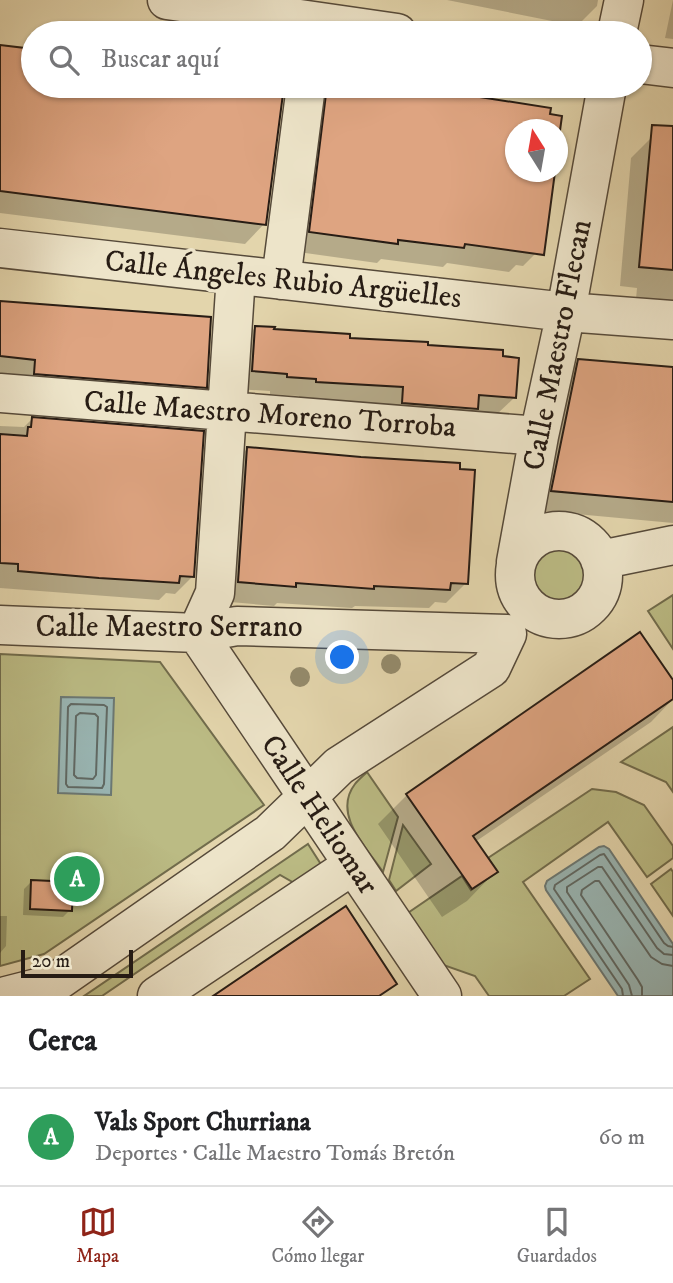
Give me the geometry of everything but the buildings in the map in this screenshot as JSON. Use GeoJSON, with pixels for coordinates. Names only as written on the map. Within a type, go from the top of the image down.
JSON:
{"type":"FeatureCollection","features":[{"type":"Feature","properties":{"kind":"street"},"geometry":{"type":"LineString","coordinates":[[620,21],[624,0]]}},
{"type":"Feature","properties":{"kind":"street"},"geometry":{"type":"LineString","coordinates":[[186,1],[281,21]]}},
{"type":"Feature","properties":{"kind":"street"},"geometry":{"type":"LineString","coordinates":[[652,65],[673,68]]}},
{"type":"Feature","properties":{"kind":"street"},"geometry":{"type":"LineString","coordinates":[[281,280],[304,98]]}},
{"type":"Feature","properties":{"kind":"street","name":"Calle Maestro Flecan"},"geometry":{"type":"LineString","coordinates":[[516,562],[539,436],[566,312],[605,98]]}},
{"type":"Feature","properties":{"kind":"street","name":"Calle Ángeles Rubio Argüelles"},"geometry":{"type":"LineString","coordinates":[[0,248],[566,312],[673,320]]}},
{"type":"Feature","properties":{"kind":"street"},"geometry":{"type":"LineString","coordinates":[[197,633],[215,593],[236,275]]}},
{"type":"Feature","properties":{"kind":"street","name":"Calle Maestro Moreno Torroba"},"geometry":{"type":"LineString","coordinates":[[0,393],[539,436]]}},
{"type":"Feature","properties":{"kind":"street"},"geometry":{"type":"LineString","coordinates":[[6,996],[53,985],[270,833],[339,766],[491,668],[522,623],[522,601],[514,576],[516,562],[523,550],[532,540],[545,533],[562,531],[578,534],[591,544],[600,560],[603,574],[601,589],[593,602],[582,613],[567,618],[522,623]]}},
{"type":"Feature","properties":{"kind":"street"},"geometry":{"type":"LineString","coordinates":[[600,560],[666,556]]}},
{"type":"Feature","properties":{"kind":"street","name":"Calle Maestro Serrano"},"geometry":{"type":"LineString","coordinates":[[0,625],[197,633],[237,626],[522,623]]}},
{"type":"Feature","properties":{"kind":"street","name":"Calle Heliomar"},"geometry":{"type":"LineString","coordinates":[[197,633],[354,865],[426,990]]}},
{"type":"Feature","properties":{"kind":"street"},"geometry":{"type":"LineString","coordinates":[[157,996],[354,865]]}},
{"type":"Feature","properties":{"kind":"green space"},"geometry":{"type":"Polygon","coordinates":[[[558,547],[577,555],[585,574],[577,593],[558,601],[539,593],[531,574],[539,555],[558,547]]]}},
{"type":"Feature","properties":{"kind":"green space"},"geometry":{"type":"Polygon","coordinates":[[[673,595],[673,649],[648,611],[673,595]]]}},
{"type":"Feature","properties":{"kind":"green space"},"geometry":{"type":"Polygon","coordinates":[[[0,654],[160,662],[264,805],[44,954],[0,966],[0,654]]]}},
{"type":"Feature","properties":{"kind":"green space"},"geometry":{"type":"Polygon","coordinates":[[[673,727],[673,792],[666,782],[621,762],[673,727]]]}},
{"type":"Feature","properties":{"kind":"green space"},"geometry":{"type":"Polygon","coordinates":[[[367,772],[398,817],[383,872],[354,830],[347,807],[355,784],[367,772]]]}},
{"type":"Feature","properties":{"kind":"green space"},"geometry":{"type":"Polygon","coordinates":[[[592,789],[616,792],[644,805],[673,846],[673,858],[647,877],[608,822],[523,882],[590,979],[564,996],[489,996],[475,976],[432,961],[402,917],[462,876],[471,890],[497,872],[488,858],[592,789]]]}},
{"type":"Feature","properties":{"kind":"green space"},"geometry":{"type":"Polygon","coordinates":[[[403,825],[431,864],[396,891],[389,880],[403,825]]]}},
{"type":"Feature","properties":{"kind":"green space"},"geometry":{"type":"Polygon","coordinates":[[[308,844],[322,866],[303,888],[280,875],[102,996],[84,996],[308,844]]]}},
{"type":"Feature","properties":{"kind":"green space"},"geometry":{"type":"Polygon","coordinates":[[[671,869],[673,872],[673,916],[651,884],[671,869]]]}},
{"type":"Feature","properties":{"kind":"water"},"geometry":{"type":"Polygon","coordinates":[[[61,697],[114,698],[111,795],[58,793],[61,697]]]}},
{"type":"Feature","properties":{"kind":"water"},"geometry":{"type":"Polygon","coordinates":[[[604,846],[609,849],[673,944],[673,996],[618,996],[546,890],[547,881],[604,846]]]}},
{"type":"Feature","properties":{"kind":"place","name":"Vals Sport Churriana"},"geometry":{"type":"Point","coordinates":[77,879]}}]}
